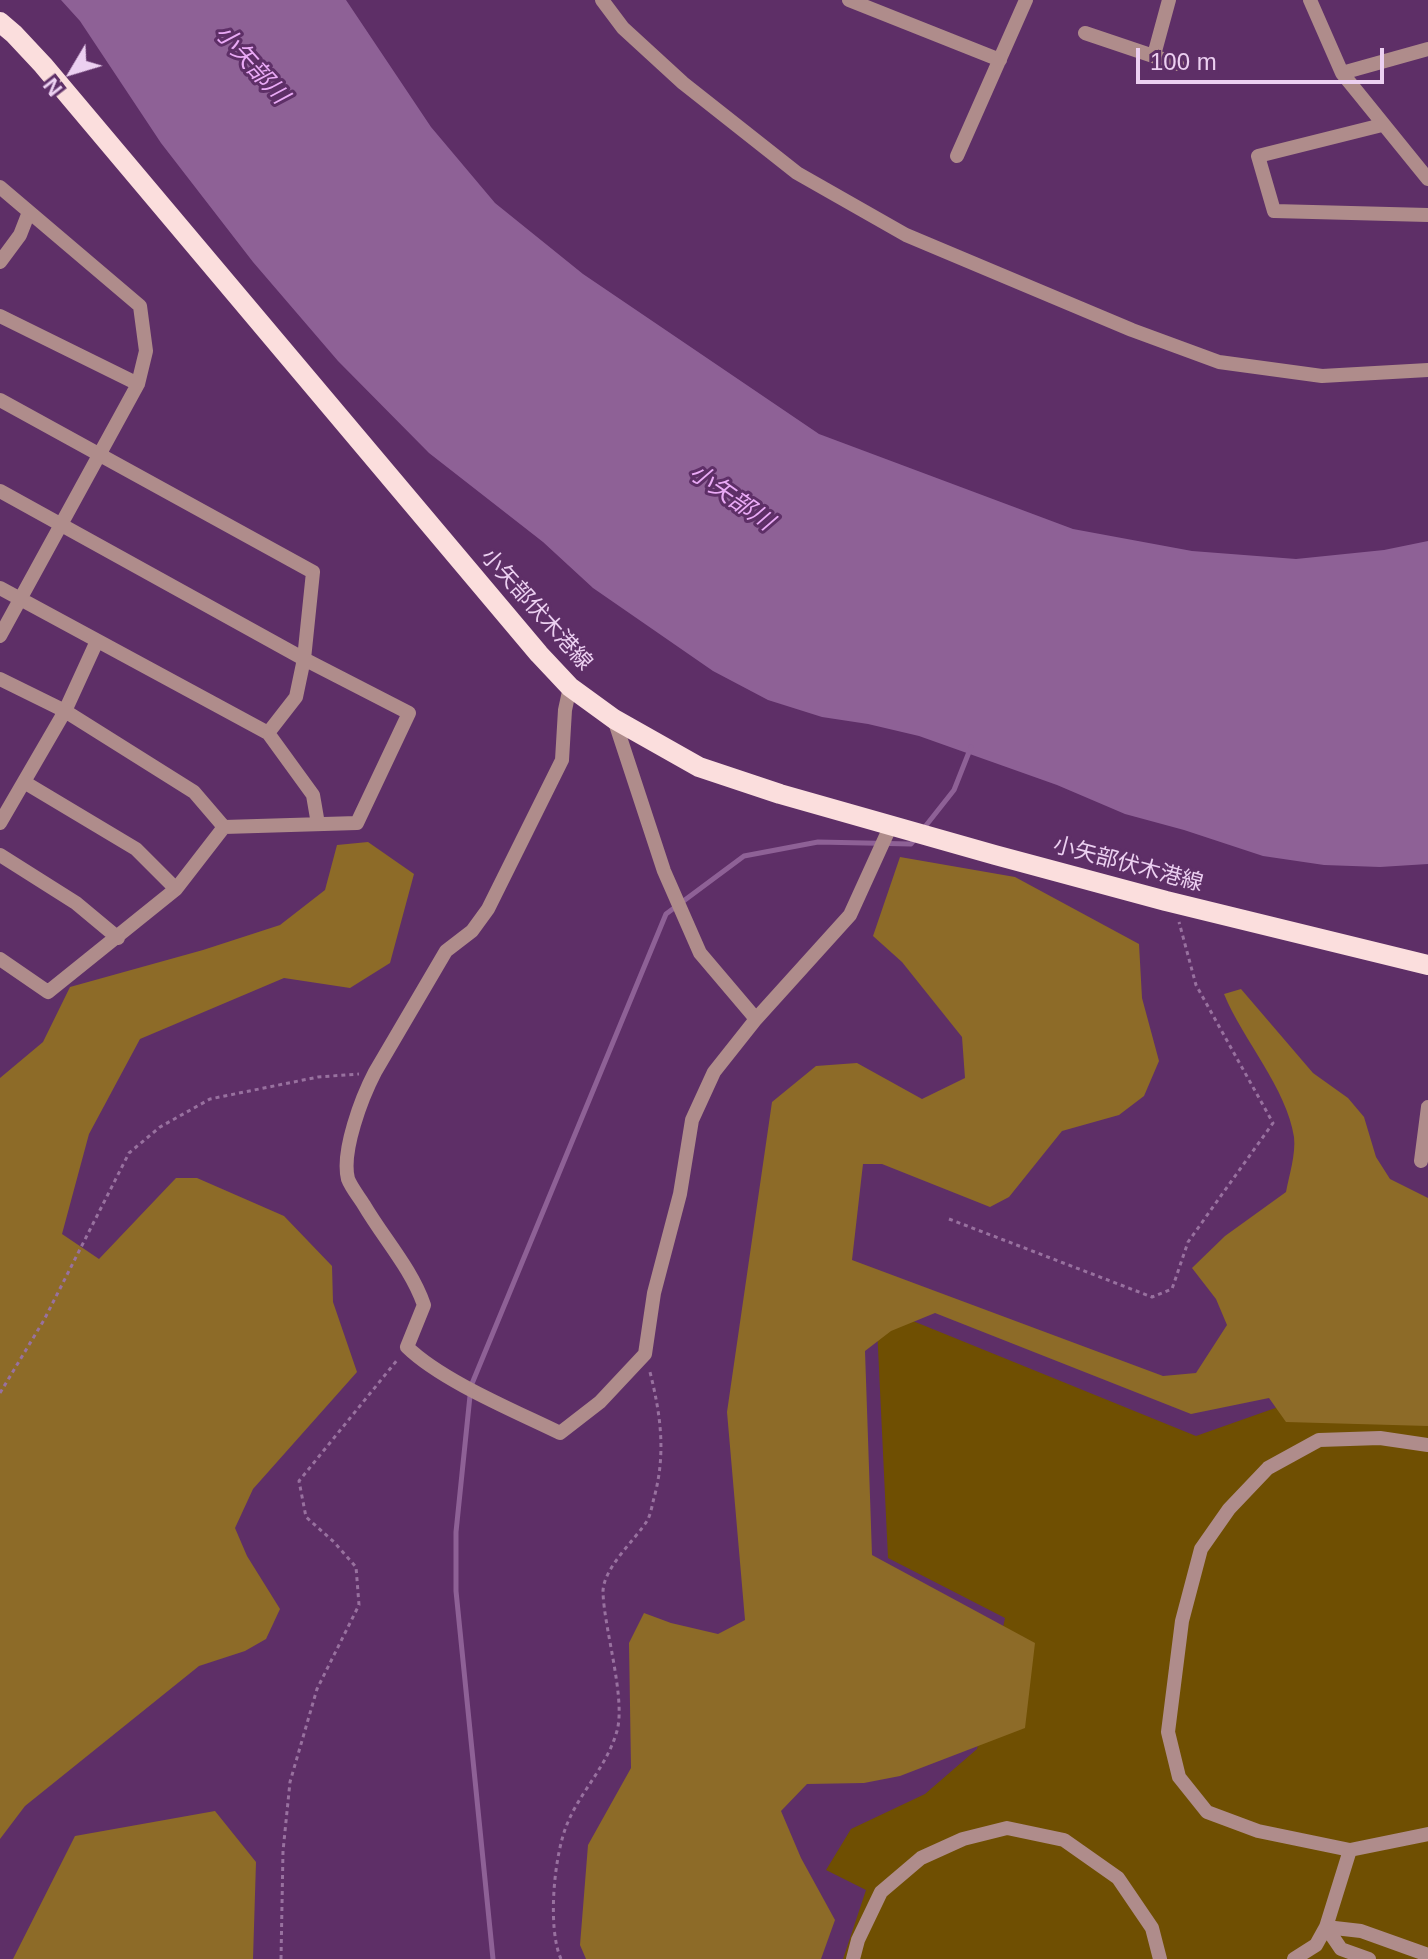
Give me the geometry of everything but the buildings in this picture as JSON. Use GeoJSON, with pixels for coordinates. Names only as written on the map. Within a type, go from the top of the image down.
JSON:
{"type":"FeatureCollection","features":[{"type":"Feature","properties":{"kind":"main road","name":"小矢部伏木港線"},"geometry":{"type":"LineString","coordinates":[[0,22],[43,65],[432,528],[570,687],[614,719],[699,767],[780,794],[1174,903],[1428,965]]}},
{"type":"Feature","properties":{"kind":"street"},"geometry":{"type":"LineString","coordinates":[[602,0],[623,28],[683,83],[786,164],[906,235],[1118,325],[1219,362],[1322,376],[1426,369]]}},
{"type":"Feature","properties":{"kind":"street"},"geometry":{"type":"LineString","coordinates":[[849,0],[1000,60]]}},
{"type":"Feature","properties":{"kind":"street"},"geometry":{"type":"LineString","coordinates":[[957,156],[1026,0]]}},
{"type":"Feature","properties":{"kind":"street"},"geometry":{"type":"LineString","coordinates":[[1154,55],[1169,0]]}},
{"type":"Feature","properties":{"kind":"street"},"geometry":{"type":"LineString","coordinates":[[1310,0],[1342,73],[1382,125],[1426,174]]}},
{"type":"Feature","properties":{"kind":"street"},"geometry":{"type":"LineString","coordinates":[[1085,33],[1177,64]]}},
{"type":"Feature","properties":{"kind":"street"},"geometry":{"type":"LineString","coordinates":[[1342,73],[1428,49]]}},
{"type":"Feature","properties":{"kind":"street"},"geometry":{"type":"LineString","coordinates":[[1382,125],[1258,156],[1274,211],[1428,215]]}},
{"type":"Feature","properties":{"kind":"street"},"geometry":{"type":"LineString","coordinates":[[0,187],[140,306],[146,351],[138,384],[0,636]]}},
{"type":"Feature","properties":{"kind":"street"},"geometry":{"type":"LineString","coordinates":[[0,262],[20,235],[29,212]]}},
{"type":"Feature","properties":{"kind":"street"},"geometry":{"type":"LineString","coordinates":[[0,316],[138,384]]}},
{"type":"Feature","properties":{"kind":"street"},"geometry":{"type":"LineString","coordinates":[[0,400],[313,572],[304,659],[296,697],[268,733]]}},
{"type":"Feature","properties":{"kind":"street"},"geometry":{"type":"LineString","coordinates":[[0,491],[304,659],[409,713],[357,823],[224,827]]}},
{"type":"Feature","properties":{"kind":"street"},"geometry":{"type":"LineString","coordinates":[[0,588],[268,733],[313,795],[318,824]]}},
{"type":"Feature","properties":{"kind":"street"},"geometry":{"type":"LineString","coordinates":[[0,823],[65,711],[97,641]]}},
{"type":"Feature","properties":{"kind":"street"},"geometry":{"type":"LineString","coordinates":[[0,679],[65,711],[194,792],[224,827]]}},
{"type":"Feature","properties":{"kind":"street"},"geometry":{"type":"LineString","coordinates":[[570,687],[565,710],[562,760],[488,909],[472,931],[446,951],[375,1072],[347,1152],[348,1179],[383,1236],[415,1279],[420,1292],[424,1305],[407,1347],[418,1358],[488,1398],[560,1433],[600,1402],[645,1354],[654,1293],[680,1194],[692,1120],[714,1072],[756,1019],[850,915],[891,825]]}},
{"type":"Feature","properties":{"kind":"street"},"geometry":{"type":"LineString","coordinates":[[614,719],[664,871],[700,953],[756,1019]]}},
{"type":"Feature","properties":{"kind":"street"},"geometry":{"type":"LineString","coordinates":[[24,782],[136,849],[176,889]]}},
{"type":"Feature","properties":{"kind":"street"},"geometry":{"type":"LineString","coordinates":[[0,959],[48,992],[176,889],[224,827]]}},
{"type":"Feature","properties":{"kind":"street"},"geometry":{"type":"LineString","coordinates":[[0,855],[76,903],[118,938]]}},
{"type":"Feature","properties":{"kind":"street"},"geometry":{"type":"LineString","coordinates":[[1421,1161],[1428,1107]]}},
{"type":"Feature","properties":{"kind":"street"},"geometry":{"type":"LineString","coordinates":[[1428,1445],[1380,1438],[1319,1440],[1268,1468],[1229,1509],[1201,1549],[1182,1621],[1168,1732],[1179,1777],[1207,1812],[1258,1831],[1350,1850],[1428,1834]]}},
{"type":"Feature","properties":{"kind":"street"},"geometry":{"type":"LineString","coordinates":[[853,1959],[858,1940],[881,1892],[911,1866],[921,1858],[963,1839],[1007,1828],[1064,1840],[1118,1878],[1152,1928],[1160,1959]]}},
{"type":"Feature","properties":{"kind":"street"},"geometry":{"type":"LineString","coordinates":[[1294,1959],[1316,1945],[1326,1927],[1350,1850]]}},
{"type":"Feature","properties":{"kind":"street"},"geometry":{"type":"LineString","coordinates":[[1326,1927],[1361,1931],[1428,1955]]}},
{"type":"Feature","properties":{"kind":"street"},"geometry":{"type":"LineString","coordinates":[[1326,1927],[1341,1949],[1369,1959]]}},
{"type":"Feature","properties":{"kind":"path"},"geometry":{"type":"LineString","coordinates":[[949,1219],[1152,1297],[1172,1289],[1188,1242],[1273,1123],[1196,985],[1174,903]]}},
{"type":"Feature","properties":{"kind":"path"},"geometry":{"type":"LineString","coordinates":[[0,1393],[44,1320],[129,1153],[139,1144],[160,1127],[210,1099],[318,1077],[375,1072]]}},
{"type":"Feature","properties":{"kind":"path"},"geometry":{"type":"LineString","coordinates":[[281,1959],[283,1851],[290,1782],[317,1689],[359,1605],[356,1567],[306,1517],[299,1481],[407,1347]]}},
{"type":"Feature","properties":{"kind":"path"},"geometry":{"type":"LineString","coordinates":[[561,1959],[556,1949],[554,1903],[558,1860],[568,1822],[599,1773],[618,1729],[618,1700],[603,1589],[620,1554],[649,1519],[660,1475],[661,1416],[645,1354]]}},
{"type":"Feature","properties":{"kind":"shaded area"},"geometry":{"type":"Polygon","coordinates":[[[368,842],[414,874],[390,963],[350,988],[284,978],[140,1039],[89,1134],[62,1234],[99,1259],[176,1178],[197,1178],[284,1216],[332,1266],[333,1302],[357,1372],[253,1489],[235,1528],[247,1556],[280,1609],[266,1639],[245,1651],[199,1666],[25,1806],[0,1839],[0,1078],[43,1042],[70,987],[280,925],[325,890],[337,845],[368,842]]]}},
{"type":"Feature","properties":{"kind":"shaded area"},"geometry":{"type":"Polygon","coordinates":[[[900,857],[1015,877],[1139,944],[1142,998],[1159,1061],[1144,1096],[1119,1115],[1062,1131],[1009,1197],[990,1207],[882,1164],[863,1164],[852,1260],[1163,1376],[1196,1373],[1227,1325],[1216,1299],[1192,1268],[1225,1236],[1286,1192],[1294,1151],[1294,1137],[1283,1101],[1224,994],[1241,989],[1313,1073],[1348,1098],[1364,1117],[1376,1157],[1390,1179],[1428,1198],[1428,1426],[1286,1422],[1269,1398],[1191,1414],[935,1313],[891,1331],[865,1351],[872,1555],[1035,1643],[1025,1728],[900,1776],[864,1783],[807,1784],[781,1811],[801,1858],[835,1920],[821,1959],[586,1959],[580,1945],[588,1845],[631,1768],[629,1643],[644,1613],[718,1634],[745,1620],[727,1412],[772,1102],[816,1066],[857,1063],[922,1099],[965,1078],[962,1037],[902,962],[873,936],[900,857]]]}},
{"type":"Feature","properties":{"kind":"shaded area"},"geometry":{"type":"Polygon","coordinates":[[[876,1306],[1196,1436],[1332,1388],[1428,1403],[1428,1959],[843,1959],[866,1890],[826,1870],[851,1829],[925,1794],[977,1749],[1005,1618],[888,1558],[876,1306]]]}},
{"type":"Feature","properties":{"kind":"shaded area"},"geometry":{"type":"Polygon","coordinates":[[[215,1811],[256,1862],[253,1959],[13,1959],[75,1836],[215,1811]]]}},
{"type":"Feature","properties":{"kind":"water","name":"小矢部川"},"geometry":{"type":"Polygon","coordinates":[[[61,0],[346,0],[431,127],[495,203],[583,274],[819,434],[1073,529],[1192,551],[1296,559],[1384,550],[1428,541],[1428,864],[1380,867],[1324,865],[1263,856],[1125,814],[1057,785],[919,736],[822,717],[768,700],[713,671],[593,588],[543,542],[429,453],[338,361],[253,262],[161,143],[80,21],[61,0]]]}},
{"type":"Feature","properties":{"kind":"waterway"},"geometry":{"type":"LineString","coordinates":[[924,828],[954,790],[971,747]]}},
{"type":"Feature","properties":{"kind":"waterway"},"geometry":{"type":"LineString","coordinates":[[493,1959],[456,1591],[456,1532],[471,1386],[666,914],[744,856],[818,842],[911,844],[915,839]]}}]}
